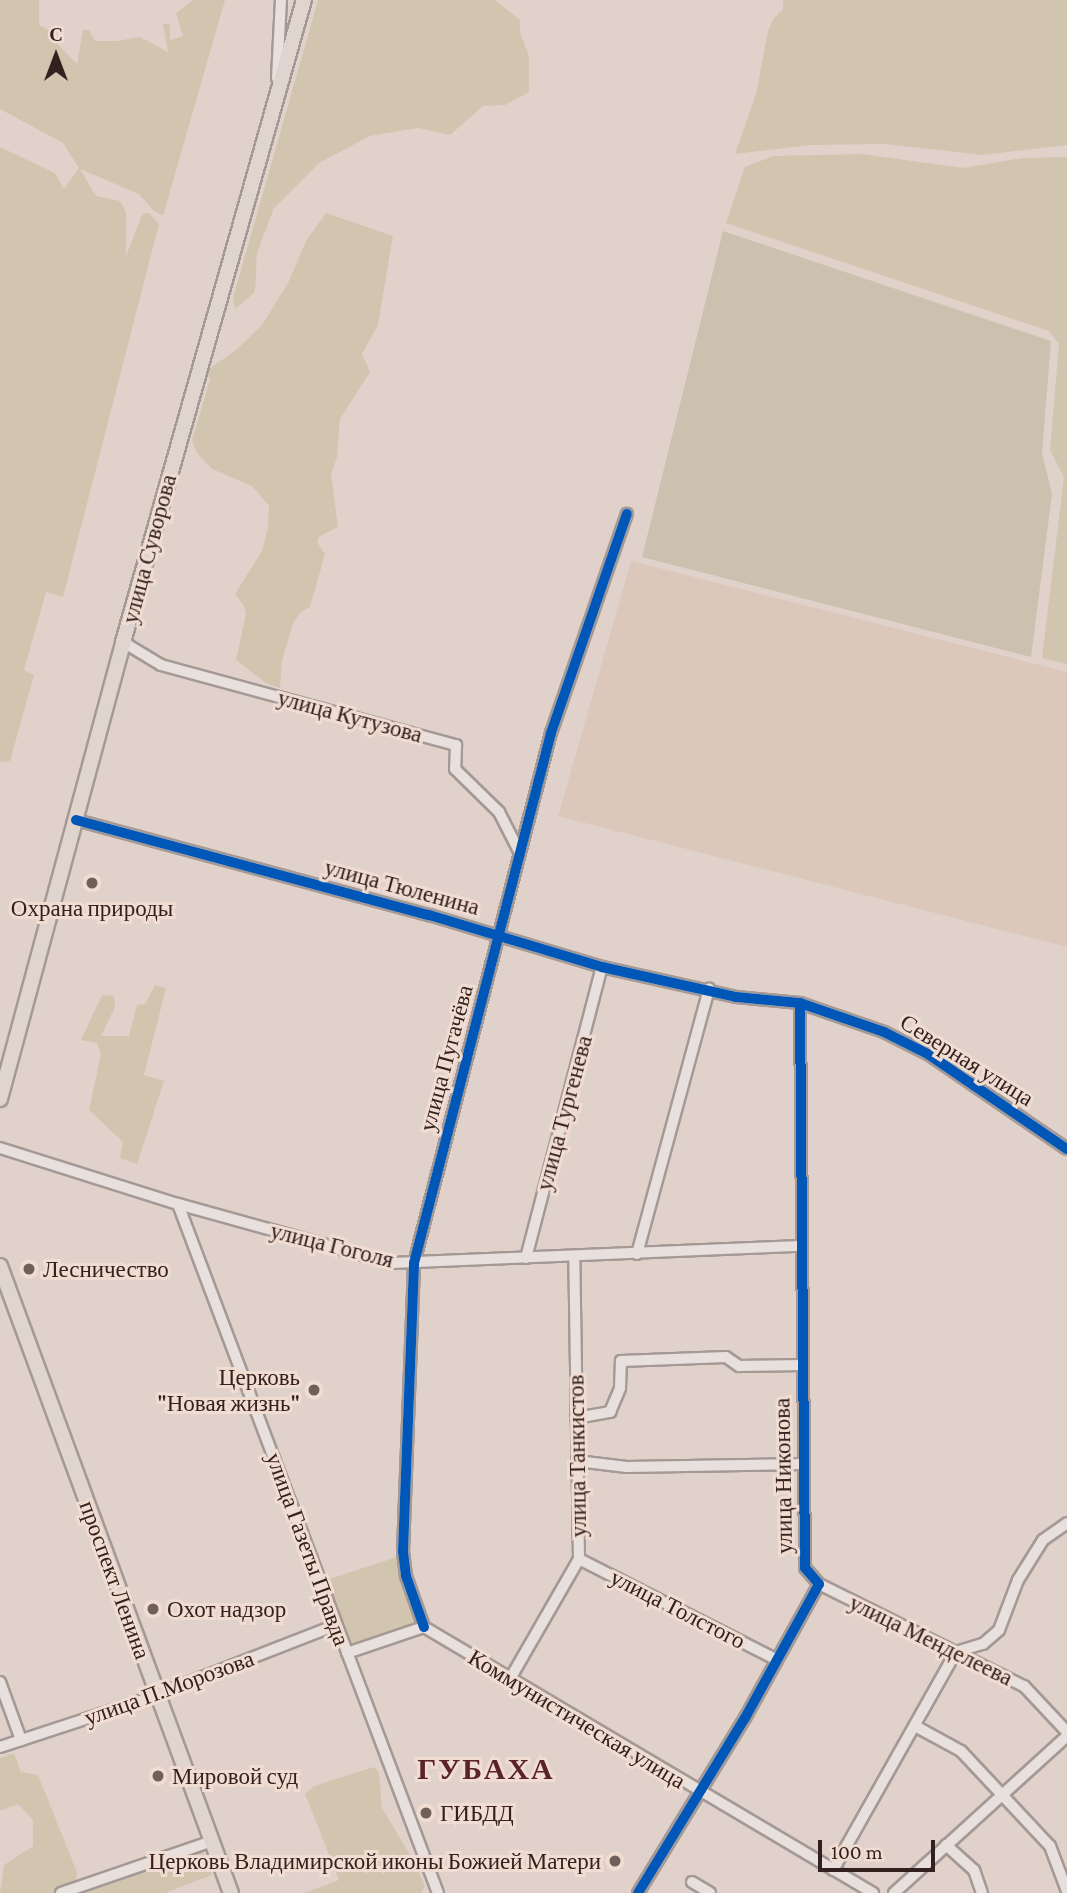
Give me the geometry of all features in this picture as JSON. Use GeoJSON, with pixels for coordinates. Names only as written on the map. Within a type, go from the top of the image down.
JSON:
{"type":"FeatureCollection","features":[{"type":"Feature","properties":{"kind":"main road","name":"улица Суворова"},"geometry":{"type":"LineString","coordinates":[[0,1099],[123,642],[304,0]]}},
{"type":"Feature","properties":{"kind":"main road","name":"проспект Ленина"},"geometry":{"type":"LineString","coordinates":[[0,1266],[231,1893]]}},
{"type":"Feature","properties":{"kind":"street"},"geometry":{"type":"LineString","coordinates":[[277,95],[281,0]]}},
{"type":"Feature","properties":{"kind":"street","name":"улица Пугачёва"},"geometry":{"type":"LineString","coordinates":[[424,1627],[406,1576],[403,1551],[414,1263],[551,733],[627,514]]}},
{"type":"Feature","properties":{"kind":"street","name":"улица Кутузова"},"geometry":{"type":"LineString","coordinates":[[123,642],[162,665],[456,745],[455,769],[499,812],[519,851]]}},
{"type":"Feature","properties":{"kind":"street","name":"улица Тюленина"},"geometry":{"type":"LineString","coordinates":[[76,820],[500,935],[602,967],[736,997],[800,1003]]}},
{"type":"Feature","properties":{"kind":"street","name":"улица Тургенева"},"geometry":{"type":"LineString","coordinates":[[526,1258],[602,967]]}},
{"type":"Feature","properties":{"kind":"street"},"geometry":{"type":"LineString","coordinates":[[637,1254],[709,989]]}},
{"type":"Feature","properties":{"kind":"street","name":"Северная улица"},"geometry":{"type":"LineString","coordinates":[[800,1003],[884,1032],[928,1054],[1067,1149]]}},
{"type":"Feature","properties":{"kind":"street","name":"улица Никонова"},"geometry":{"type":"LineString","coordinates":[[800,1003],[805,1568],[819,1584]]}},
{"type":"Feature","properties":{"kind":"street","name":"улица Гоголя"},"geometry":{"type":"LineString","coordinates":[[0,1148],[178,1204],[391,1263],[801,1246]]}},
{"type":"Feature","properties":{"kind":"street","name":"улица Газеты Правда"},"geometry":{"type":"LineString","coordinates":[[178,1204],[438,1893]]}},
{"type":"Feature","properties":{"kind":"street","name":"улица Танкистов"},"geometry":{"type":"LineString","coordinates":[[510,1679],[579,1559],[574,1257]]}},
{"type":"Feature","properties":{"kind":"street"},"geometry":{"type":"LineString","coordinates":[[576,1418],[610,1412],[620,1388],[621,1362],[726,1357],[739,1366],[803,1365]]}},
{"type":"Feature","properties":{"kind":"street"},"geometry":{"type":"LineString","coordinates":[[577,1461],[627,1467],[804,1464]]}},
{"type":"Feature","properties":{"kind":"street"},"geometry":{"type":"LineString","coordinates":[[833,1870],[956,1652],[984,1644],[999,1630],[1018,1580],[1043,1540],[1067,1523]]}},
{"type":"Feature","properties":{"kind":"street","name":"улица Толстого"},"geometry":{"type":"LineString","coordinates":[[579,1559],[777,1660]]}},
{"type":"Feature","properties":{"kind":"street"},"geometry":{"type":"LineString","coordinates":[[638,1893],[700,1792],[819,1584]]}},
{"type":"Feature","properties":{"kind":"street","name":"улица Менделеева"},"geometry":{"type":"LineString","coordinates":[[819,1584],[1024,1686],[1067,1734]]}},
{"type":"Feature","properties":{"kind":"street","name":"улица П.Морозова"},"geometry":{"type":"LineString","coordinates":[[0,1747],[158,1694],[336,1625]]}},
{"type":"Feature","properties":{"kind":"street"},"geometry":{"type":"LineString","coordinates":[[347,1653],[424,1627]]}},
{"type":"Feature","properties":{"kind":"street","name":"Коммунистическая улица"},"geometry":{"type":"LineString","coordinates":[[424,1627],[873,1893]]}},
{"type":"Feature","properties":{"kind":"street"},"geometry":{"type":"LineString","coordinates":[[0,1682],[21,1740]]}},
{"type":"Feature","properties":{"kind":"street"},"geometry":{"type":"LineString","coordinates":[[915,1726],[961,1751],[1050,1846],[1067,1891]]}},
{"type":"Feature","properties":{"kind":"street"},"geometry":{"type":"LineString","coordinates":[[894,1893],[1067,1734]]}},
{"type":"Feature","properties":{"kind":"street"},"geometry":{"type":"LineString","coordinates":[[61,1893],[212,1841]]}},
{"type":"Feature","properties":{"kind":"street"},"geometry":{"type":"LineString","coordinates":[[946,1845],[974,1870],[982,1893]]}},
{"type":"Feature","properties":{"kind":"street"},"geometry":{"type":"LineString","coordinates":[[692,1882],[710,1893]]}},
{"type":"Feature","properties":{"kind":"shaded area"},"geometry":{"type":"Polygon","coordinates":[[[0,0],[39,0],[39,25],[51,31],[60,47],[77,64],[83,30],[89,30],[95,41],[140,37],[168,52],[163,24],[170,24],[170,40],[183,36],[176,13],[193,0],[225,0],[163,216],[153,210],[139,194],[80,169],[96,196],[120,201],[126,212],[126,256],[143,213],[149,213],[159,224],[63,597],[46,592],[24,670],[34,675],[10,761],[0,762],[0,147],[55,173],[64,189],[79,168],[63,143],[0,109],[0,0]]]}},
{"type":"Feature","properties":{"kind":"shaded area"},"geometry":{"type":"Polygon","coordinates":[[[318,0],[495,0],[520,20],[520,32],[529,56],[529,92],[505,105],[483,106],[450,135],[418,128],[370,136],[319,163],[274,208],[257,253],[255,292],[235,309],[233,298],[318,0]]]}},
{"type":"Feature","properties":{"kind":"shaded area"},"geometry":{"type":"Polygon","coordinates":[[[783,0],[1067,0],[1067,145],[983,155],[885,144],[810,145],[735,154],[756,94],[768,31],[774,18],[783,10],[783,0]]]}},
{"type":"Feature","properties":{"kind":"shaded area"},"geometry":{"type":"Polygon","coordinates":[[[862,154],[963,168],[1023,158],[1067,157],[1067,664],[1042,658],[1064,477],[1050,450],[1059,344],[1049,331],[726,223],[745,167],[773,156],[862,154]]]}},
{"type":"Feature","properties":{"kind":"shaded area"},"geometry":{"type":"Polygon","coordinates":[[[326,213],[393,236],[378,325],[362,354],[370,372],[340,419],[337,457],[331,474],[338,527],[320,536],[317,542],[325,554],[310,607],[300,613],[293,623],[282,661],[280,688],[266,683],[236,660],[246,614],[244,606],[235,594],[262,551],[268,528],[269,506],[252,486],[212,469],[197,453],[192,440],[210,380],[206,371],[236,350],[262,325],[288,283],[306,241],[326,213]]]}},
{"type":"Feature","properties":{"kind":"shaded area"},"geometry":{"type":"Polygon","coordinates":[[[723,231],[1051,341],[1042,453],[1052,494],[1031,657],[642,557],[723,231]]]}},
{"type":"Feature","properties":{"kind":"shaded area"},"geometry":{"type":"Polygon","coordinates":[[[631,561],[1067,672],[1067,947],[558,816],[631,561]]]}},
{"type":"Feature","properties":{"kind":"shaded area"},"geometry":{"type":"Polygon","coordinates":[[[155,985],[166,988],[144,1075],[164,1081],[137,1164],[120,1158],[123,1142],[89,1110],[101,1054],[97,1043],[81,1040],[102,995],[114,996],[115,1007],[101,1036],[129,1036],[137,1005],[145,1004],[155,985]]]}},
{"type":"Feature","properties":{"kind":"shaded area"},"geometry":{"type":"Polygon","coordinates":[[[400,1556],[418,1625],[348,1648],[326,1580],[400,1556]]]}},
{"type":"Feature","properties":{"kind":"shaded area"},"geometry":{"type":"Polygon","coordinates":[[[14,1753],[21,1772],[38,1775],[77,1872],[76,1883],[55,1893],[0,1893],[4,1865],[33,1846],[33,1820],[18,1804],[0,1811],[0,1758],[14,1753]]]}},
{"type":"Feature","properties":{"kind":"shaded area"},"geometry":{"type":"Polygon","coordinates":[[[374,1767],[379,1772],[382,1808],[425,1886],[421,1893],[304,1893],[339,1880],[305,1794],[314,1786],[374,1767]]]}},
{"type":"Feature","properties":{"kind":"shaded area"},"geometry":{"type":"Polygon","coordinates":[[[201,1844],[212,1875],[165,1893],[65,1893],[201,1844]]]}},
{"type":"Feature","properties":{"kind":"cycle path"},"geometry":{"type":"LineString","coordinates":[[424,1627],[406,1576],[403,1551],[414,1263],[551,733],[627,514]]}},
{"type":"Feature","properties":{"kind":"cycle path"},"geometry":{"type":"LineString","coordinates":[[76,820],[429,915],[602,967],[736,997],[800,1003],[884,1032],[928,1054],[1067,1149]]}},
{"type":"Feature","properties":{"kind":"cycle path"},"geometry":{"type":"LineString","coordinates":[[638,1893],[745,1718],[819,1584],[805,1568],[800,1003]]}},
{"type":"Feature","properties":{"kind":"place","name":"Охрана природы"},"geometry":{"type":"Point","coordinates":[92,883]}},
{"type":"Feature","properties":{"kind":"place","name":"Лесничество"},"geometry":{"type":"Point","coordinates":[29,1269]}},
{"type":"Feature","properties":{"kind":"place","name":"Церковь \"Новая жизнь\""},"geometry":{"type":"Point","coordinates":[314,1390]}},
{"type":"Feature","properties":{"kind":"place","name":"Охот надзор"},"geometry":{"type":"Point","coordinates":[153,1609]}},
{"type":"Feature","properties":{"kind":"place","name":"Мировой суд"},"geometry":{"type":"Point","coordinates":[158,1776]}},
{"type":"Feature","properties":{"kind":"place","name":"ГИБДД"},"geometry":{"type":"Point","coordinates":[426,1813]}},
{"type":"Feature","properties":{"kind":"place","name":"Церковь Владимирской иконы Божией Матери"},"geometry":{"type":"Point","coordinates":[615,1861]}},
{"type":"Feature","properties":{"kind":"district","name":"ГУБАХА"},"geometry":{"type":"Point","coordinates":[486,1769]}}]}
